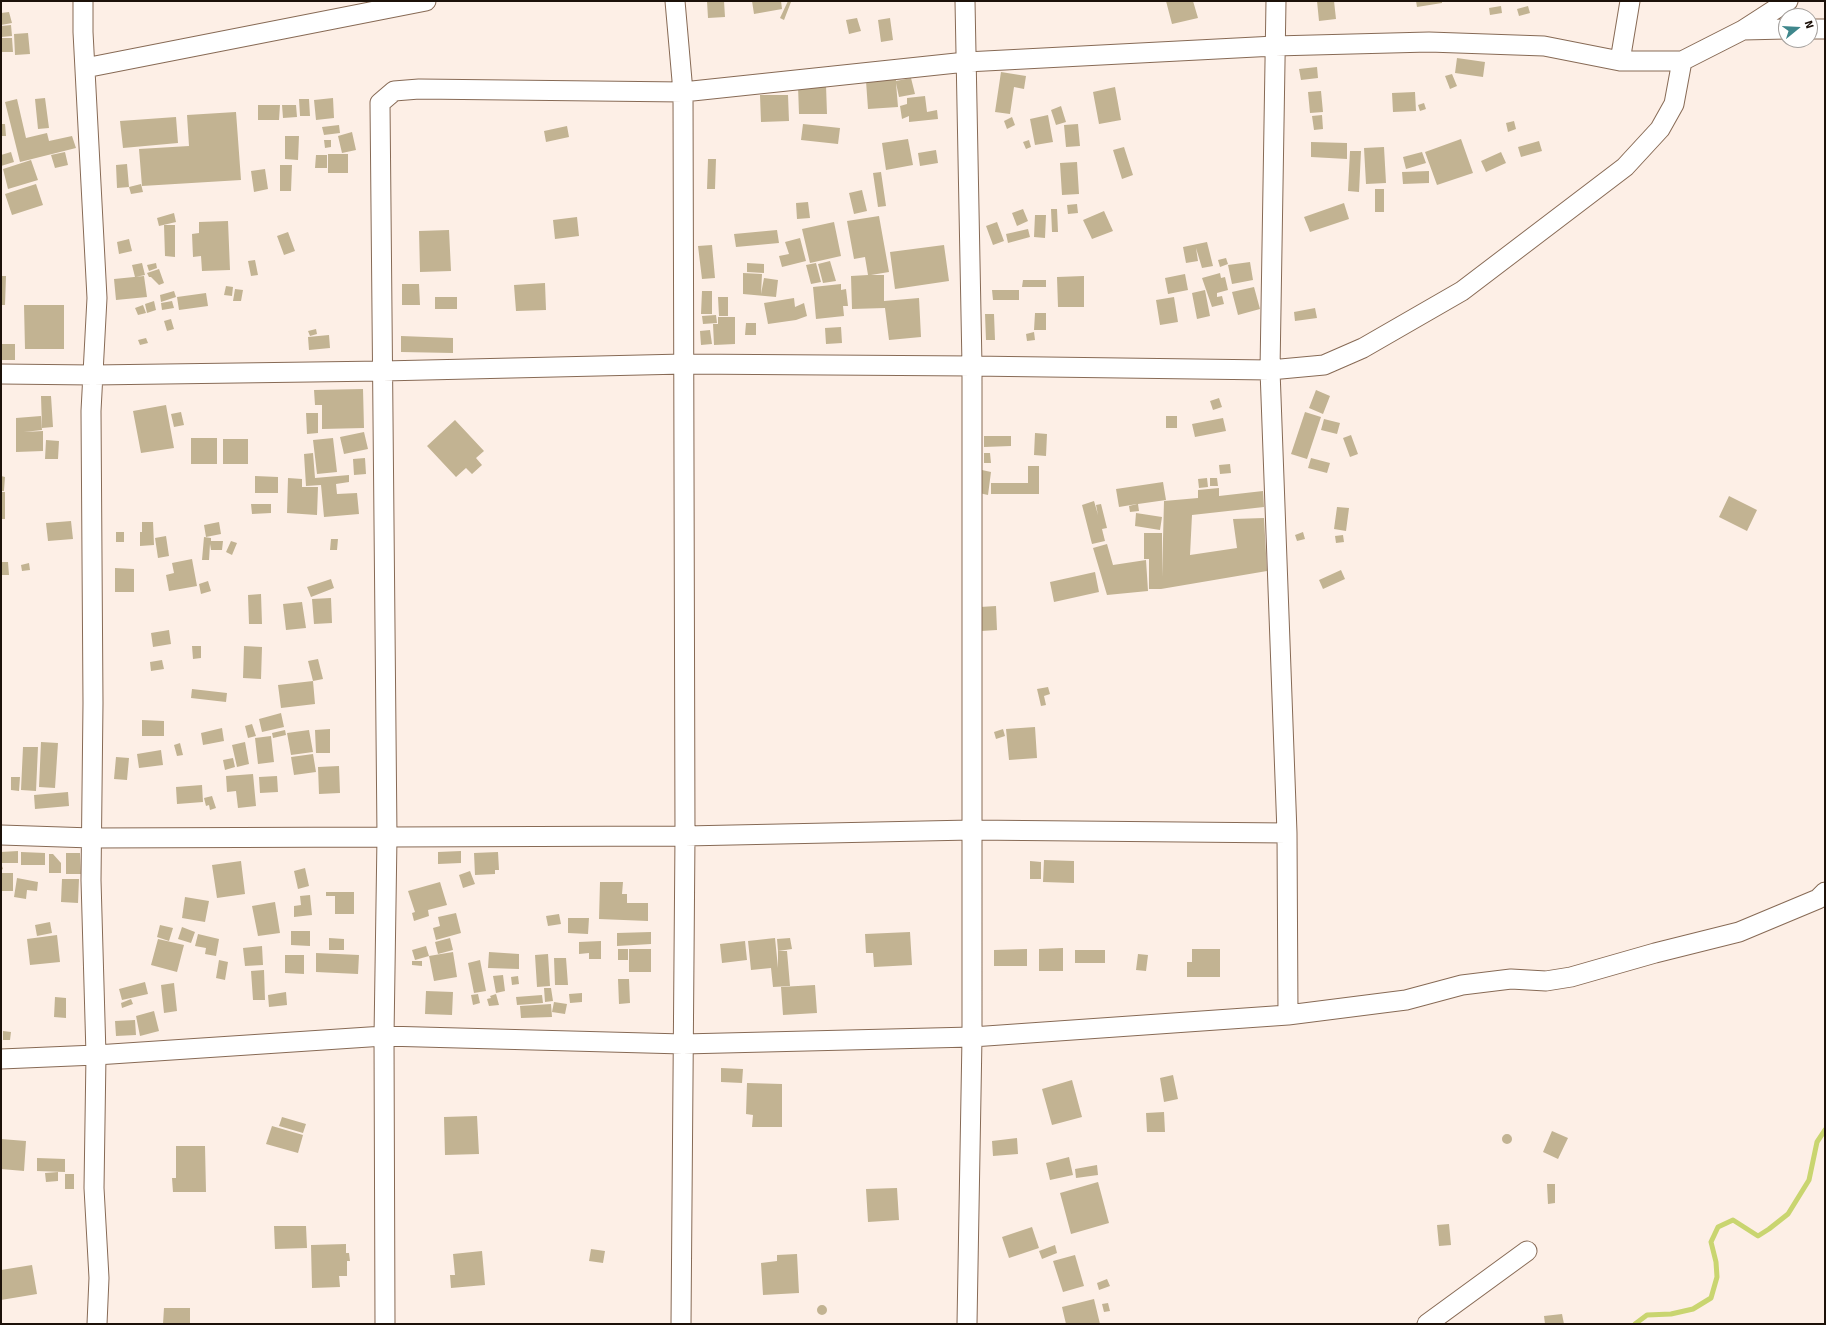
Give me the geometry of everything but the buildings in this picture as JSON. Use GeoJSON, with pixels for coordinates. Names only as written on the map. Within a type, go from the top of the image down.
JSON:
{"type":"FeatureCollection","features":[{"type":"Feature","properties":{"kind":"street"},"geometry":{"type":"LineString","coordinates":[[83,1],[97,298],[91,411],[93,703],[91,880],[96,1055],[94,1188],[100,1278],[97,1324]]}},
{"type":"Feature","properties":{"kind":"street"},"geometry":{"type":"LineString","coordinates":[[85,68],[426,1]]}},
{"type":"Feature","properties":{"kind":"street"},"geometry":{"type":"LineString","coordinates":[[675,1],[683,92],[685,836],[681,1324]]}},
{"type":"Feature","properties":{"kind":"street"},"geometry":{"type":"LineString","coordinates":[[965,1],[972,366],[972,1037],[967,1324]]}},
{"type":"Feature","properties":{"kind":"street"},"geometry":{"type":"LineString","coordinates":[[1276,1],[1270,370],[1287,834],[1288,1015]]}},
{"type":"Feature","properties":{"kind":"street"},"geometry":{"type":"LineString","coordinates":[[1620,61],[1630,1]]}},
{"type":"Feature","properties":{"kind":"street"},"geometry":{"type":"LineString","coordinates":[[385,1324],[384,1036],[387,837],[380,103],[394,92],[419,89],[683,92],[966,62],[1275,46],[1429,42],[1544,46],[1620,61],[1682,61],[1743,30],[1788,1]]}},
{"type":"Feature","properties":{"kind":"street"},"geometry":{"type":"LineString","coordinates":[[1743,30],[1778,29]]}},
{"type":"Feature","properties":{"kind":"street"},"geometry":{"type":"LineString","coordinates":[[1,374],[93,375],[383,371],[684,364],[1270,370],[1324,365],[1363,348],[1462,291],[1625,167],[1660,130],[1674,104],[1682,61]]}},
{"type":"Feature","properties":{"kind":"street"},"geometry":{"type":"LineString","coordinates":[[1,835],[92,838],[685,836],[971,830],[1287,834]]}},
{"type":"Feature","properties":{"kind":"street"},"geometry":{"type":"LineString","coordinates":[[1,1059],[96,1055],[384,1036],[683,1044],[972,1037],[1288,1015],[1406,1000],[1462,985],[1511,979],[1546,981],[1571,977],[1739,932],[1818,899],[1825,892]]}},
{"type":"Feature","properties":{"kind":"street"},"geometry":{"type":"LineString","coordinates":[[1427,1324],[1526,1251]]}},
{"type":"Feature","properties":{"kind":"waterway"},"geometry":{"type":"LineString","coordinates":[[1635,1324],[1647,1315],[1671,1314],[1693,1309],[1711,1298],[1717,1277],[1716,1262],[1711,1242],[1718,1227],[1733,1220],[1758,1236],[1788,1214],[1809,1180],[1817,1142],[1825,1130]]}}]}
